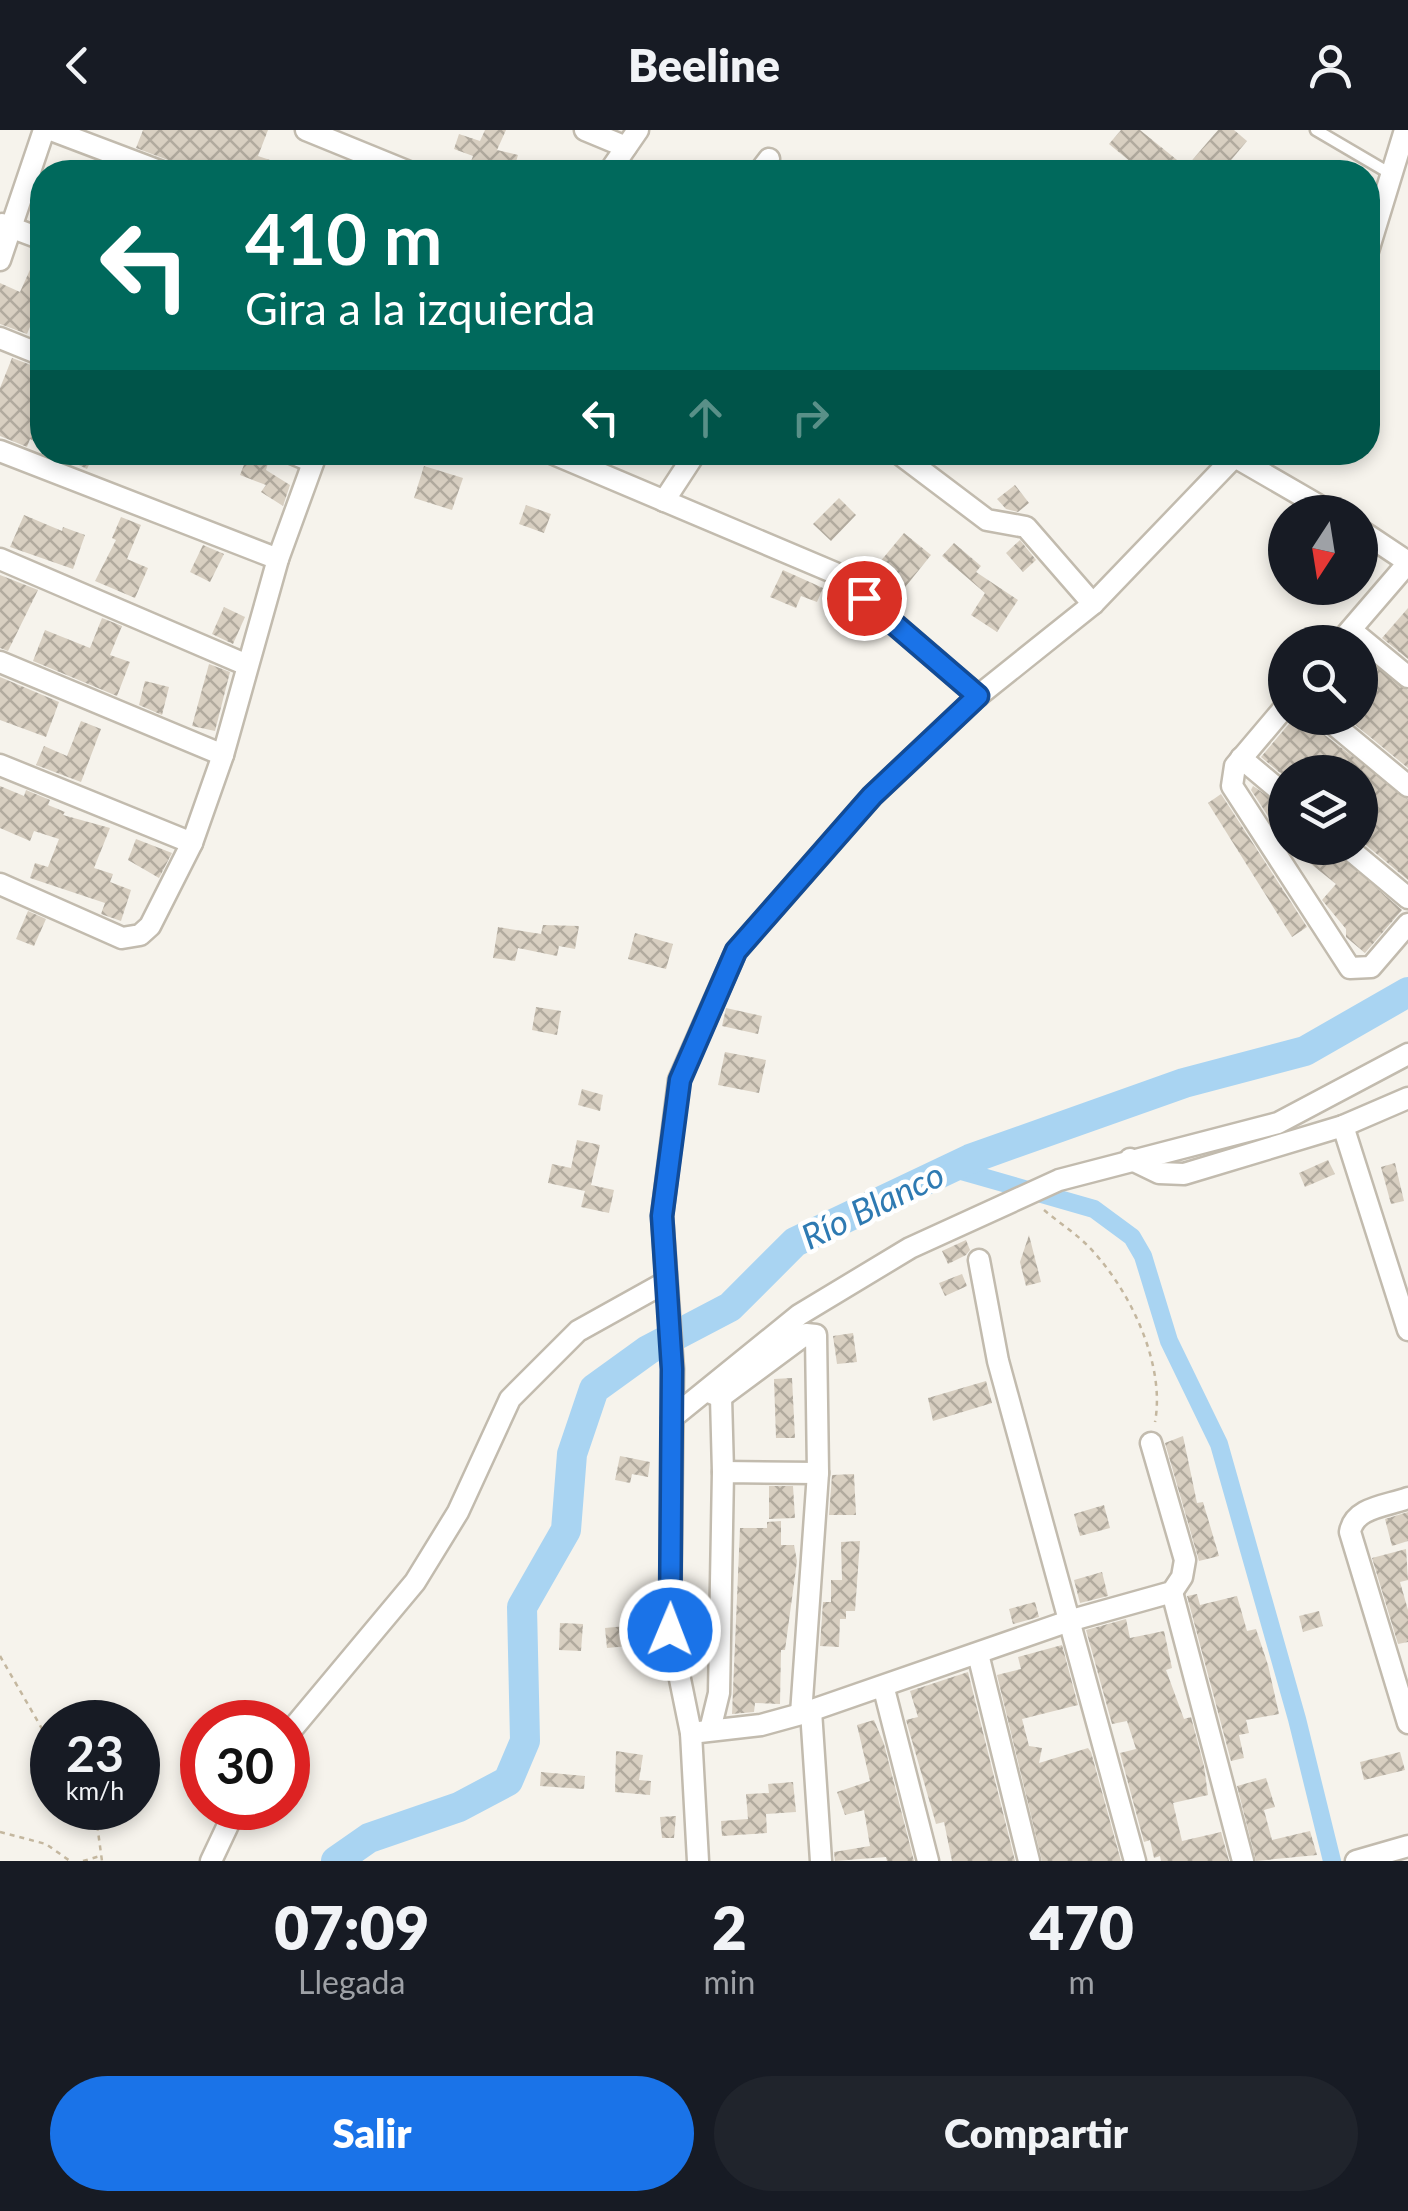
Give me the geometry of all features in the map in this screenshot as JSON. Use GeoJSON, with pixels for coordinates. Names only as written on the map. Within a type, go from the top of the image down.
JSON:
{"type":"FeatureCollection","features":[{"type":"Feature","properties":{"kind":"street"},"geometry":{"type":"LineString","coordinates":[[34,160],[47,130],[129,160]]}},
{"type":"Feature","properties":{"kind":"street"},"geometry":{"type":"LineString","coordinates":[[306,130],[380,160]]}},
{"type":"Feature","properties":{"kind":"street"},"geometry":{"type":"LineString","coordinates":[[585,130],[632,138],[617,160]]}},
{"type":"Feature","properties":{"kind":"street"},"geometry":{"type":"LineString","coordinates":[[1380,211],[1406,130]]}},
{"type":"Feature","properties":{"kind":"street"},"geometry":{"type":"LineString","coordinates":[[0,260],[6,226],[30,170]]}},
{"type":"Feature","properties":{"kind":"street"},"geometry":{"type":"LineString","coordinates":[[6,226],[30,235]]}},
{"type":"Feature","properties":{"kind":"street"},"geometry":{"type":"LineString","coordinates":[[0,338],[30,349]]}},
{"type":"Feature","properties":{"kind":"street"},"geometry":{"type":"LineString","coordinates":[[0,451],[30,463]]}},
{"type":"Feature","properties":{"kind":"street"},"geometry":{"type":"LineString","coordinates":[[36,465],[278,560]]}},
{"type":"Feature","properties":{"kind":"street"},"geometry":{"type":"LineString","coordinates":[[0,884],[122,938],[140,936],[150,926],[192,843],[223,755],[278,560],[313,465]]}},
{"type":"Feature","properties":{"kind":"street"},"geometry":{"type":"LineString","coordinates":[[584,465],[836,573],[978,696]]}},
{"type":"Feature","properties":{"kind":"street"},"geometry":{"type":"LineString","coordinates":[[664,501],[688,465]]}},
{"type":"Feature","properties":{"kind":"street"},"geometry":{"type":"LineString","coordinates":[[913,465],[987,520],[1026,527],[1093,604]]}},
{"type":"Feature","properties":{"kind":"street"},"geometry":{"type":"LineString","coordinates":[[698,1861],[701,1731],[670,1630],[672,1369],[662,1216],[680,1080],[736,951],[872,796],[978,696],[1093,604],[1227,465]]}},
{"type":"Feature","properties":{"kind":"street"},"geometry":{"type":"LineString","coordinates":[[1253,465],[1302,495]]}},
{"type":"Feature","properties":{"kind":"street"},"geometry":{"type":"LineString","coordinates":[[1355,625],[1408,562],[1378,542]]}},
{"type":"Feature","properties":{"kind":"street"},"geometry":{"type":"LineString","coordinates":[[0,560],[247,665]]}},
{"type":"Feature","properties":{"kind":"street"},"geometry":{"type":"LineString","coordinates":[[1378,658],[1408,678]]}},
{"type":"Feature","properties":{"kind":"street"},"geometry":{"type":"LineString","coordinates":[[0,662],[223,755]]}},
{"type":"Feature","properties":{"kind":"street"},"geometry":{"type":"LineString","coordinates":[[1268,727],[1235,766],[1232,786],[1350,968],[1371,967],[1408,924]]}},
{"type":"Feature","properties":{"kind":"street"},"geometry":{"type":"LineString","coordinates":[[1346,735],[1408,786]]}},
{"type":"Feature","properties":{"kind":"street"},"geometry":{"type":"LineString","coordinates":[[1241,758],[1268,781]]}},
{"type":"Feature","properties":{"kind":"street"},"geometry":{"type":"LineString","coordinates":[[0,766],[192,843]]}},
{"type":"Feature","properties":{"kind":"street"},"geometry":{"type":"LineString","coordinates":[[1368,865],[1408,898]]}},
{"type":"Feature","properties":{"kind":"street"},"geometry":{"type":"LineString","coordinates":[[713,1394],[799,1316],[910,1248],[1059,1180],[1278,1123],[1408,1054]]}},
{"type":"Feature","properties":{"kind":"street"},"geometry":{"type":"LineString","coordinates":[[1130,1159],[1159,1173],[1184,1174],[1343,1126],[1408,1098]]}},
{"type":"Feature","properties":{"kind":"street"},"geometry":{"type":"LineString","coordinates":[[1343,1126],[1408,1330]]}},
{"type":"Feature","properties":{"kind":"street"},"geometry":{"type":"LineString","coordinates":[[979,1260],[998,1361],[1135,1861]]}},
{"type":"Feature","properties":{"kind":"street"},"geometry":{"type":"LineString","coordinates":[[310,1708],[415,1582],[458,1512],[501,1411],[532,1371],[578,1331],[667,1291]]}},
{"type":"Feature","properties":{"kind":"street"},"geometry":{"type":"LineString","coordinates":[[672,1418],[812,1332],[818,1474],[806,1712],[821,1861]]}},
{"type":"Feature","properties":{"kind":"street"},"geometry":{"type":"LineString","coordinates":[[701,1731],[718,1693],[723,1472],[713,1394]]}},
{"type":"Feature","properties":{"kind":"street"},"geometry":{"type":"LineString","coordinates":[[701,1731],[762,1726],[884,1689],[1072,1620],[1172,1592],[1182,1577],[1185,1560],[1151,1443]]}},
{"type":"Feature","properties":{"kind":"street"},"geometry":{"type":"LineString","coordinates":[[723,1472],[818,1474]]}},
{"type":"Feature","properties":{"kind":"street"},"geometry":{"type":"LineString","coordinates":[[1408,1498],[1364,1512],[1354,1518],[1350,1532],[1408,1723]]}},
{"type":"Feature","properties":{"kind":"street"},"geometry":{"type":"LineString","coordinates":[[1172,1592],[1243,1861]]}},
{"type":"Feature","properties":{"kind":"street"},"geometry":{"type":"LineString","coordinates":[[978,1654],[1029,1861]]}},
{"type":"Feature","properties":{"kind":"street"},"geometry":{"type":"LineString","coordinates":[[884,1689],[928,1861]]}},
{"type":"Feature","properties":{"kind":"street"},"geometry":{"type":"LineString","coordinates":[[211,1861],[226,1830]]}},
{"type":"Feature","properties":{"kind":"street"},"geometry":{"type":"LineString","coordinates":[[1356,1861],[1408,1846]]}},
{"type":"Feature","properties":{"kind":"lane"},"geometry":{"type":"LineString","coordinates":[[1316,130],[1366,160]]}},
{"type":"Feature","properties":{"kind":"lane"},"geometry":{"type":"LineString","coordinates":[[1380,168],[1391,175]]}},
{"type":"Feature","properties":{"kind":"path"},"geometry":{"type":"LineString","coordinates":[[1028,1195],[1086,1244],[1120,1287],[1157,1376],[1151,1443]]}},
{"type":"Feature","properties":{"kind":"path"},"geometry":{"type":"LineString","coordinates":[[0,1656],[30,1708]]}},
{"type":"Feature","properties":{"kind":"path"},"geometry":{"type":"LineString","coordinates":[[83,1861],[102,1858],[98,1830]]}},
{"type":"Feature","properties":{"kind":"path"},"geometry":{"type":"LineString","coordinates":[[0,1832],[46,1844],[70,1861]]}},
{"type":"Feature","properties":{"kind":"building"},"geometry":{"type":"Polygon","coordinates":[[[143,130],[268,130],[258,156],[270,160],[168,160],[136,148],[143,130]]]}},
{"type":"Feature","properties":{"kind":"building"},"geometry":{"type":"Polygon","coordinates":[[[485,130],[506,130],[497,150],[518,155],[517,160],[472,160],[473,156],[454,149],[459,134],[480,141],[485,130]]]}},
{"type":"Feature","properties":{"kind":"building"},"geometry":{"type":"Polygon","coordinates":[[[1121,130],[1140,130],[1177,160],[1128,160],[1109,144],[1121,130]]]}},
{"type":"Feature","properties":{"kind":"building"},"geometry":{"type":"Polygon","coordinates":[[[1218,130],[1234,130],[1247,141],[1231,160],[1192,160],[1218,130]]]}},
{"type":"Feature","properties":{"kind":"building"},"geometry":{"type":"Polygon","coordinates":[[[30,270],[27,334],[0,324],[0,283],[20,292],[30,270]]]}},
{"type":"Feature","properties":{"kind":"building"},"geometry":{"type":"Polygon","coordinates":[[[12,358],[30,365],[27,447],[0,436],[0,388],[12,358]]]}},
{"type":"Feature","properties":{"kind":"building"},"geometry":{"type":"Polygon","coordinates":[[[244,465],[268,465],[266,470],[290,485],[283,506],[261,492],[266,485],[240,475],[244,465]]]}},
{"type":"Feature","properties":{"kind":"building"},"geometry":{"type":"Polygon","coordinates":[[[424,466],[463,478],[452,510],[414,498],[424,466]]]}},
{"type":"Feature","properties":{"kind":"building"},"geometry":{"type":"Polygon","coordinates":[[[1015,485],[1029,503],[1018,512],[1006,509],[997,499],[1015,485]]]}},
{"type":"Feature","properties":{"kind":"building"},"geometry":{"type":"Polygon","coordinates":[[[839,498],[856,515],[831,541],[813,524],[839,498]]]}},
{"type":"Feature","properties":{"kind":"building"},"geometry":{"type":"Polygon","coordinates":[[[526,505],[551,514],[544,533],[519,524],[526,505]]]}},
{"type":"Feature","properties":{"kind":"building"},"geometry":{"type":"Polygon","coordinates":[[[24,515],[62,531],[63,527],[85,535],[73,569],[10,547],[24,515]]]}},
{"type":"Feature","properties":{"kind":"building"},"geometry":{"type":"Polygon","coordinates":[[[121,517],[141,525],[127,559],[148,568],[135,598],[95,581],[116,540],[112,538],[121,517]]]}},
{"type":"Feature","properties":{"kind":"building"},"geometry":{"type":"Polygon","coordinates":[[[904,533],[931,555],[902,591],[874,569],[904,533]]]}},
{"type":"Feature","properties":{"kind":"building"},"geometry":{"type":"Polygon","coordinates":[[[1020,540],[1036,560],[1023,572],[1006,553],[1020,540]]]}},
{"type":"Feature","properties":{"kind":"building"},"geometry":{"type":"Polygon","coordinates":[[[954,543],[981,566],[976,572],[1018,600],[997,632],[971,615],[985,593],[942,556],[954,543]]]}},
{"type":"Feature","properties":{"kind":"building"},"geometry":{"type":"Polygon","coordinates":[[[203,545],[224,554],[210,582],[190,572],[203,545]]]}},
{"type":"Feature","properties":{"kind":"building"},"geometry":{"type":"Polygon","coordinates":[[[783,570],[823,588],[817,602],[801,596],[796,608],[770,597],[783,570]]]}},
{"type":"Feature","properties":{"kind":"building"},"geometry":{"type":"Polygon","coordinates":[[[0,575],[38,590],[8,651],[0,648],[0,575]]]}},
{"type":"Feature","properties":{"kind":"building"},"geometry":{"type":"Polygon","coordinates":[[[224,607],[245,617],[233,644],[212,634],[224,607]]]}},
{"type":"Feature","properties":{"kind":"building"},"geometry":{"type":"Polygon","coordinates":[[[1408,608],[1408,659],[1382,638],[1408,608]]]}},
{"type":"Feature","properties":{"kind":"building"},"geometry":{"type":"Polygon","coordinates":[[[102,618],[122,626],[110,655],[130,662],[117,696],[33,661],[45,630],[90,648],[102,618]]]}},
{"type":"Feature","properties":{"kind":"building"},"geometry":{"type":"Polygon","coordinates":[[[209,664],[230,672],[215,731],[192,726],[209,664]]]}},
{"type":"Feature","properties":{"kind":"building"},"geometry":{"type":"Polygon","coordinates":[[[1378,668],[1408,690],[1408,768],[1368,735],[1378,735],[1378,668]]]}},
{"type":"Feature","properties":{"kind":"building"},"geometry":{"type":"Polygon","coordinates":[[[0,677],[59,702],[46,737],[0,720],[0,677]]]}},
{"type":"Feature","properties":{"kind":"building"},"geometry":{"type":"Polygon","coordinates":[[[145,681],[169,687],[162,715],[139,705],[145,681]]]}},
{"type":"Feature","properties":{"kind":"building"},"geometry":{"type":"Polygon","coordinates":[[[81,721],[101,729],[81,782],[36,765],[44,746],[67,756],[81,721]]]}},
{"type":"Feature","properties":{"kind":"building"},"geometry":{"type":"Polygon","coordinates":[[[1280,735],[1325,735],[1351,755],[1268,755],[1268,763],[1261,757],[1280,735]]]}},
{"type":"Feature","properties":{"kind":"building"},"geometry":{"type":"Polygon","coordinates":[[[1378,776],[1408,799],[1408,880],[1378,855],[1378,776]]]}},
{"type":"Feature","properties":{"kind":"building"},"geometry":{"type":"Polygon","coordinates":[[[0,786],[24,796],[26,790],[50,800],[48,805],[65,812],[63,815],[110,828],[94,868],[113,874],[110,882],[131,890],[121,921],[101,914],[105,903],[30,878],[35,863],[48,867],[59,839],[34,831],[30,841],[0,828],[0,786]]]}},
{"type":"Feature","properties":{"kind":"building"},"geometry":{"type":"Polygon","coordinates":[[[1253,786],[1268,796],[1268,816],[1251,790],[1253,786]]]}},
{"type":"Feature","properties":{"kind":"building"},"geometry":{"type":"Polygon","coordinates":[[[1221,794],[1307,927],[1292,937],[1208,803],[1221,794]]]}},
{"type":"Feature","properties":{"kind":"building"},"geometry":{"type":"Polygon","coordinates":[[[136,839],[172,853],[159,878],[128,860],[136,839]]]}},
{"type":"Feature","properties":{"kind":"building"},"geometry":{"type":"Polygon","coordinates":[[[1312,865],[1350,865],[1402,910],[1365,953],[1346,937],[1346,929],[1322,900],[1336,884],[1312,865]]]}},
{"type":"Feature","properties":{"kind":"building"},"geometry":{"type":"Polygon","coordinates":[[[28,911],[46,919],[34,946],[16,939],[28,911]]]}},
{"type":"Feature","properties":{"kind":"building"},"geometry":{"type":"Polygon","coordinates":[[[543,925],[579,926],[575,949],[559,946],[557,956],[518,948],[515,961],[493,958],[498,927],[541,934],[543,925]]]}},
{"type":"Feature","properties":{"kind":"building"},"geometry":{"type":"Polygon","coordinates":[[[635,933],[673,944],[666,969],[628,959],[635,933]]]}},
{"type":"Feature","properties":{"kind":"building"},"geometry":{"type":"Polygon","coordinates":[[[536,1007],[561,1011],[557,1035],[532,1030],[536,1007]]]}},
{"type":"Feature","properties":{"kind":"building"},"geometry":{"type":"Polygon","coordinates":[[[726,1008],[762,1016],[758,1034],[722,1026],[726,1008]]]}},
{"type":"Feature","properties":{"kind":"building"},"geometry":{"type":"Polygon","coordinates":[[[725,1052],[766,1060],[759,1093],[718,1085],[725,1052]]]}},
{"type":"Feature","properties":{"kind":"building"},"geometry":{"type":"Polygon","coordinates":[[[582,1089],[603,1095],[600,1111],[578,1105],[582,1089]]]}},
{"type":"Feature","properties":{"kind":"building"},"geometry":{"type":"Polygon","coordinates":[[[577,1140],[600,1145],[591,1185],[614,1190],[609,1213],[581,1207],[585,1191],[548,1183],[552,1164],[571,1168],[577,1140]]]}},
{"type":"Feature","properties":{"kind":"building"},"geometry":{"type":"Polygon","coordinates":[[[1328,1160],[1335,1174],[1305,1187],[1299,1173],[1328,1160]]]}},
{"type":"Feature","properties":{"kind":"building"},"geometry":{"type":"Polygon","coordinates":[[[1395,1163],[1404,1201],[1391,1204],[1381,1167],[1395,1163]]]}},
{"type":"Feature","properties":{"kind":"building"},"geometry":{"type":"Polygon","coordinates":[[[1029,1235],[1041,1282],[1026,1286],[1020,1262],[1029,1235]]]}},
{"type":"Feature","properties":{"kind":"building"},"geometry":{"type":"Polygon","coordinates":[[[966,1240],[970,1250],[948,1264],[942,1251],[966,1240]]]}},
{"type":"Feature","properties":{"kind":"building"},"geometry":{"type":"Polygon","coordinates":[[[962,1274],[967,1286],[945,1296],[939,1283],[962,1274]]]}},
{"type":"Feature","properties":{"kind":"building"},"geometry":{"type":"Polygon","coordinates":[[[853,1333],[857,1362],[837,1364],[833,1336],[853,1333]]]}},
{"type":"Feature","properties":{"kind":"building"},"geometry":{"type":"Polygon","coordinates":[[[792,1378],[795,1438],[776,1438],[774,1379],[792,1378]]]}},
{"type":"Feature","properties":{"kind":"building"},"geometry":{"type":"Polygon","coordinates":[[[986,1381],[992,1403],[933,1421],[928,1398],[986,1381]]]}},
{"type":"Feature","properties":{"kind":"building"},"geometry":{"type":"Polygon","coordinates":[[[1183,1436],[1197,1503],[1203,1502],[1219,1556],[1199,1561],[1165,1443],[1183,1436]]]}},
{"type":"Feature","properties":{"kind":"building"},"geometry":{"type":"Polygon","coordinates":[[[620,1456],[650,1462],[648,1477],[632,1474],[630,1483],[615,1480],[620,1456]]]}},
{"type":"Feature","properties":{"kind":"building"},"geometry":{"type":"Polygon","coordinates":[[[854,1474],[856,1515],[829,1515],[832,1475],[854,1474]]]}},
{"type":"Feature","properties":{"kind":"building"},"geometry":{"type":"Polygon","coordinates":[[[769,1486],[793,1486],[795,1518],[769,1519],[769,1486]]]}},
{"type":"Feature","properties":{"kind":"building"},"geometry":{"type":"Polygon","coordinates":[[[1104,1505],[1110,1528],[1080,1536],[1074,1514],[1104,1505]]]}},
{"type":"Feature","properties":{"kind":"building"},"geometry":{"type":"Polygon","coordinates":[[[1408,1512],[1408,1541],[1392,1546],[1385,1519],[1408,1512]]]}},
{"type":"Feature","properties":{"kind":"building"},"geometry":{"type":"Polygon","coordinates":[[[781,1521],[781,1545],[794,1545],[797,1561],[785,1650],[781,1650],[780,1704],[755,1703],[754,1712],[732,1714],[740,1528],[767,1528],[767,1522],[781,1521]]]}},
{"type":"Feature","properties":{"kind":"building"},"geometry":{"type":"Polygon","coordinates":[[[860,1541],[855,1611],[846,1611],[846,1619],[840,1619],[839,1647],[820,1646],[823,1602],[831,1602],[831,1580],[842,1580],[841,1542],[860,1541]]]}},
{"type":"Feature","properties":{"kind":"building"},"geometry":{"type":"Polygon","coordinates":[[[1406,1549],[1408,1580],[1400,1582],[1408,1610],[1408,1642],[1398,1644],[1372,1558],[1406,1549]]]}},
{"type":"Feature","properties":{"kind":"building"},"geometry":{"type":"Polygon","coordinates":[[[1102,1572],[1108,1596],[1080,1603],[1074,1580],[1102,1572]]]}},
{"type":"Feature","properties":{"kind":"building"},"geometry":{"type":"Polygon","coordinates":[[[1197,1594],[1200,1605],[1237,1596],[1247,1631],[1256,1629],[1268,1665],[1279,1714],[1246,1720],[1249,1733],[1239,1735],[1244,1758],[1231,1761],[1187,1596],[1197,1594]]]}},
{"type":"Feature","properties":{"kind":"building"},"geometry":{"type":"Polygon","coordinates":[[[1035,1602],[1039,1617],[1013,1624],[1009,1609],[1035,1602]]]}},
{"type":"Feature","properties":{"kind":"building"},"geometry":{"type":"Polygon","coordinates":[[[1319,1611],[1323,1626],[1303,1632],[1299,1616],[1319,1611]]]}},
{"type":"Feature","properties":{"kind":"building"},"geometry":{"type":"Polygon","coordinates":[[[1126,1619],[1130,1638],[1164,1631],[1172,1668],[1166,1670],[1184,1719],[1191,1717],[1204,1766],[1208,1795],[1173,1803],[1182,1841],[1221,1832],[1229,1861],[1161,1861],[1160,1856],[1154,1858],[1150,1840],[1144,1842],[1120,1753],[1136,1749],[1127,1721],[1112,1724],[1086,1630],[1126,1619]]]}},
{"type":"Feature","properties":{"kind":"building"},"geometry":{"type":"Polygon","coordinates":[[[560,1623],[583,1624],[581,1651],[559,1650],[560,1623]]]}},
{"type":"Feature","properties":{"kind":"building"},"geometry":{"type":"Polygon","coordinates":[[[626,1626],[628,1646],[607,1648],[605,1628],[626,1626]]]}},
{"type":"Feature","properties":{"kind":"building"},"geometry":{"type":"Polygon","coordinates":[[[1062,1645],[1078,1705],[1022,1719],[1029,1746],[1042,1748],[1039,1763],[1088,1748],[1121,1861],[1042,1861],[997,1675],[1021,1669],[1018,1657],[1062,1645]]]}},
{"type":"Feature","properties":{"kind":"building"},"geometry":{"type":"Polygon","coordinates":[[[968,1672],[1015,1861],[952,1861],[944,1822],[936,1824],[906,1720],[918,1717],[910,1691],[968,1672]]]}},
{"type":"Feature","properties":{"kind":"building"},"geometry":{"type":"Polygon","coordinates":[[[874,1720],[884,1744],[914,1861],[887,1861],[886,1857],[835,1861],[834,1852],[870,1846],[864,1810],[845,1815],[837,1792],[870,1781],[857,1725],[874,1720]]]}},
{"type":"Feature","properties":{"kind":"building"},"geometry":{"type":"Polygon","coordinates":[[[616,1751],[643,1755],[639,1780],[651,1781],[650,1795],[615,1792],[616,1751]]]}},
{"type":"Feature","properties":{"kind":"building"},"geometry":{"type":"Polygon","coordinates":[[[1400,1752],[1405,1770],[1364,1780],[1360,1762],[1400,1752]]]}},
{"type":"Feature","properties":{"kind":"building"},"geometry":{"type":"Polygon","coordinates":[[[541,1772],[585,1776],[584,1789],[540,1786],[541,1772]]]}},
{"type":"Feature","properties":{"kind":"building"},"geometry":{"type":"Polygon","coordinates":[[[1266,1778],[1275,1807],[1264,1810],[1272,1840],[1310,1831],[1317,1855],[1256,1861],[1237,1786],[1266,1778]]]}},
{"type":"Feature","properties":{"kind":"building"},"geometry":{"type":"Polygon","coordinates":[[[793,1782],[796,1812],[766,1814],[767,1833],[722,1836],[721,1821],[748,1819],[746,1794],[769,1793],[768,1784],[793,1782]]]}},
{"type":"Feature","properties":{"kind":"building"},"geometry":{"type":"Polygon","coordinates":[[[676,1816],[674,1838],[662,1838],[660,1817],[676,1816]]]}},
{"type":"Feature","properties":{"kind":"waterway","name":"Río Blanco"},"geometry":{"type":"LineString","coordinates":[[336,1861],[369,1838],[459,1807],[508,1781],[525,1741],[522,1607],[566,1530],[572,1454],[594,1389],[648,1350],[730,1307],[795,1242],[970,1159],[1184,1083],[1305,1051],[1408,992]]}},
{"type":"Feature","properties":{"kind":"waterway"},"geometry":{"type":"LineString","coordinates":[[951,1168],[1094,1209],[1132,1237],[1143,1256],[1169,1341],[1219,1444],[1297,1719],[1332,1861]]}},
{"type":"Feature","properties":{"kind":"route"},"geometry":{"type":"LineString","coordinates":[[670,1630],[672,1369],[662,1216],[680,1080],[736,951],[872,796],[978,696],[864,598]]}}]}
